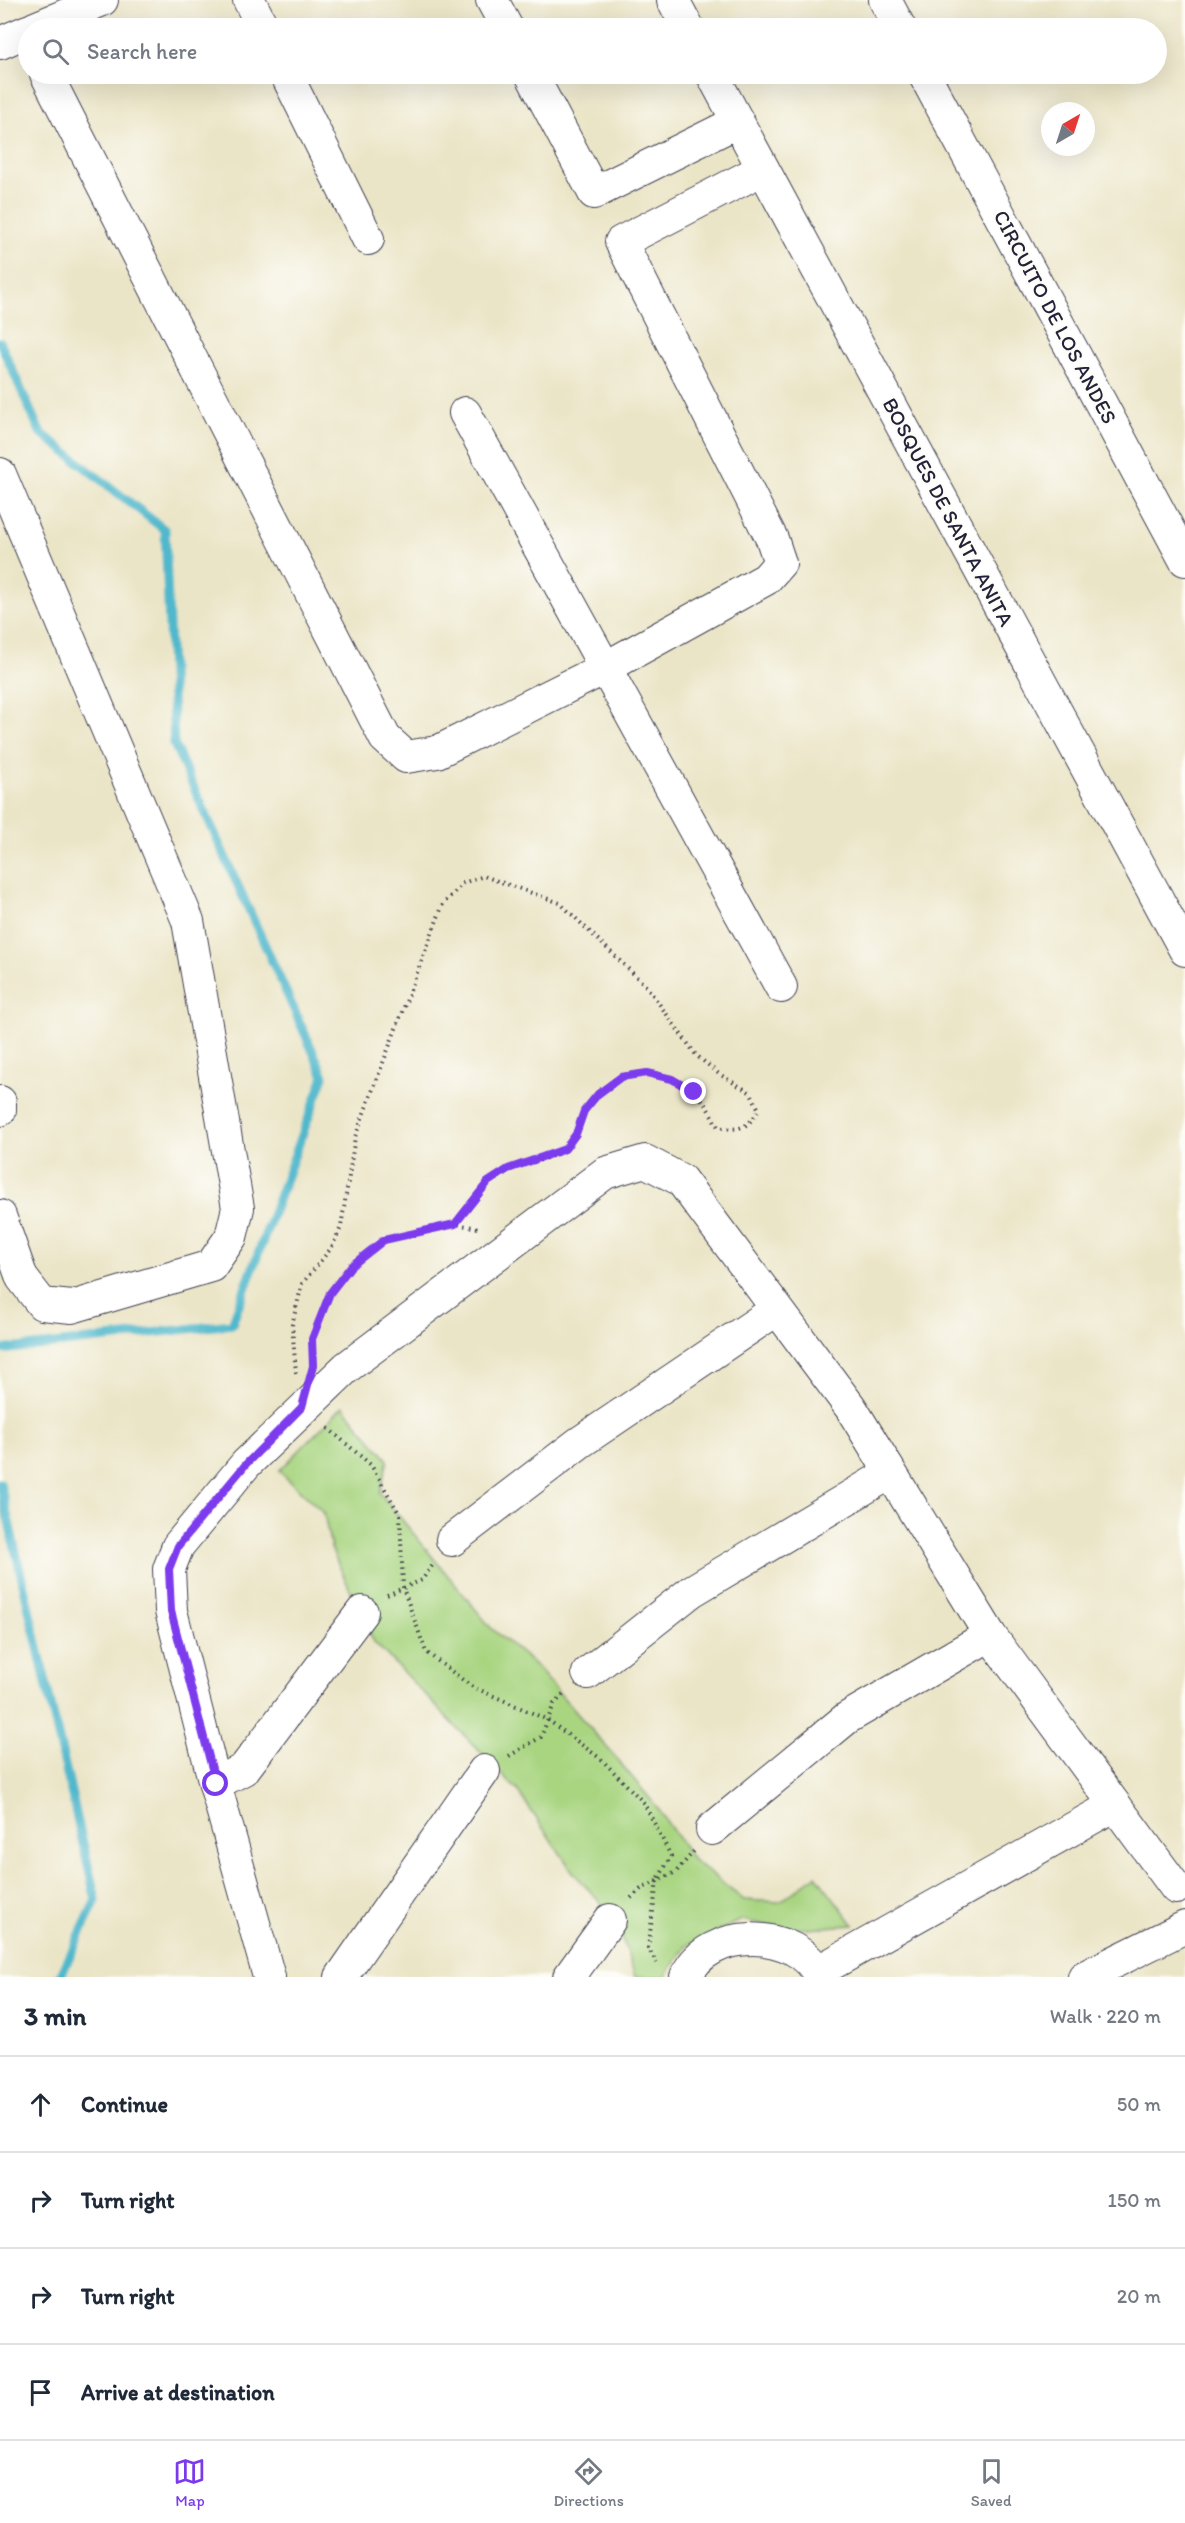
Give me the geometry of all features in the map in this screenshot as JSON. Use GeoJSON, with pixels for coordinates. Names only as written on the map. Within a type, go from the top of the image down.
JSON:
{"type":"FeatureCollection","features":[{"type":"Feature","properties":{"kind":"street"},"geometry":{"type":"LineString","coordinates":[[61,18],[102,0]]}},
{"type":"Feature","properties":{"kind":"street"},"geometry":{"type":"LineString","coordinates":[[249,0],[258,18]]}},
{"type":"Feature","properties":{"kind":"street"},"geometry":{"type":"LineString","coordinates":[[492,0],[502,18]]}},
{"type":"Feature","properties":{"kind":"street"},"geometry":{"type":"LineString","coordinates":[[673,0],[683,18]]}},
{"type":"Feature","properties":{"kind":"street"},"geometry":{"type":"LineString","coordinates":[[885,0],[895,18]]}},
{"type":"Feature","properties":{"kind":"street"},"geometry":{"type":"LineString","coordinates":[[51,84],[385,738],[406,758],[437,752],[605,668],[766,579],[780,563],[772,539],[621,242],[763,170]]}},
{"type":"Feature","properties":{"kind":"street"},"geometry":{"type":"LineString","coordinates":[[291,84],[368,239]]}},
{"type":"Feature","properties":{"kind":"street"},"geometry":{"type":"LineString","coordinates":[[536,84],[594,193],[737,122]]}},
{"type":"Feature","properties":{"kind":"street","name":"BOSQUES DE SANTA ANITA"},"geometry":{"type":"LineString","coordinates":[[717,84],[1185,950]]}},
{"type":"Feature","properties":{"kind":"street","name":"CIRCUITO DE LOS ANDES"},"geometry":{"type":"LineString","coordinates":[[929,84],[1185,560]]}},
{"type":"Feature","properties":{"kind":"street"},"geometry":{"type":"LineString","coordinates":[[465,413],[781,987]]}},
{"type":"Feature","properties":{"kind":"street"},"geometry":{"type":"LineString","coordinates":[[0,474],[188,921],[238,1208],[231,1237],[211,1266],[72,1307],[42,1304],[22,1278],[0,1216]]}},
{"type":"Feature","properties":{"kind":"street"},"geometry":{"type":"LineString","coordinates":[[0,1102],[0,1110]]}},
{"type":"Feature","properties":{"kind":"street"},"geometry":{"type":"LineString","coordinates":[[269,1977],[171,1611],[169,1569],[178,1546],[246,1464],[302,1407],[347,1366],[605,1173],[645,1161],[681,1180],[851,1408],[990,1635],[1176,1888]]}},
{"type":"Feature","properties":{"kind":"street"},"geometry":{"type":"LineString","coordinates":[[452,1540],[579,1443],[776,1310]]}},
{"type":"Feature","properties":{"kind":"street"},"geometry":{"type":"LineString","coordinates":[[588,1673],[692,1591],[890,1473]]}},
{"type":"Feature","properties":{"kind":"street"},"geometry":{"type":"LineString","coordinates":[[216,1784],[244,1769],[362,1612]]}},
{"type":"Feature","properties":{"kind":"street"},"geometry":{"type":"LineString","coordinates":[[712,1830],[847,1718],[990,1635]]}},
{"type":"Feature","properties":{"kind":"street"},"geometry":{"type":"LineString","coordinates":[[341,1977],[484,1771]]}},
{"type":"Feature","properties":{"kind":"street"},"geometry":{"type":"LineString","coordinates":[[673,1972],[710,1950],[738,1939],[768,1939],[796,1951],[818,1975],[1115,1805]]}},
{"type":"Feature","properties":{"kind":"street"},"geometry":{"type":"LineString","coordinates":[[569,1977],[610,1920]]}},
{"type":"Feature","properties":{"kind":"street"},"geometry":{"type":"LineString","coordinates":[[1084,1977],[1100,1967],[1185,1927]]}},
{"type":"Feature","properties":{"kind":"path"},"geometry":{"type":"LineString","coordinates":[[455,1224],[488,1182],[508,1169],[565,1149],[576,1134],[584,1111],[598,1094],[621,1077],[647,1073],[672,1079],[694,1092],[706,1105],[718,1127],[736,1130],[749,1125],[759,1110],[751,1093],[719,1074],[696,1055],[647,987],[560,903],[484,876],[463,883],[443,904],[355,1137],[341,1227],[332,1247],[302,1284],[292,1325],[302,1407],[371,1465],[400,1515],[403,1588],[426,1652],[471,1686],[548,1720],[601,1760],[644,1803],[671,1856],[657,1881],[648,1948],[673,1972]]}},
{"type":"Feature","properties":{"kind":"path"},"geometry":{"type":"LineString","coordinates":[[302,1407],[313,1366],[312,1339],[330,1293],[351,1266],[384,1240],[455,1224],[521,1236]]}},
{"type":"Feature","properties":{"kind":"path"},"geometry":{"type":"LineString","coordinates":[[362,1612],[381,1597],[422,1580],[452,1540]]}},
{"type":"Feature","properties":{"kind":"path"},"geometry":{"type":"LineString","coordinates":[[484,1771],[541,1737],[554,1704],[588,1673]]}},
{"type":"Feature","properties":{"kind":"path"},"geometry":{"type":"LineString","coordinates":[[610,1920],[641,1889],[676,1872],[712,1830]]}},
{"type":"Feature","properties":{"kind":"green space"},"geometry":{"type":"Polygon","coordinates":[[[343,1406],[388,1460],[380,1493],[491,1628],[534,1664],[617,1759],[656,1806],[693,1860],[744,1900],[780,1902],[816,1875],[854,1925],[791,1929],[742,1920],[687,1945],[665,1977],[635,1977],[616,1920],[573,1872],[517,1790],[374,1642],[331,1548],[324,1513],[279,1471],[343,1406]]]}},
{"type":"Feature","properties":{"kind":"waterway"},"geometry":{"type":"LineString","coordinates":[[0,342],[40,432],[165,530],[174,744],[324,1076],[232,1324],[0,1350]]}},
{"type":"Feature","properties":{"kind":"waterway"},"geometry":{"type":"LineString","coordinates":[[0,1483],[96,1900],[60,1977]]}},
{"type":"Feature","properties":{"kind":"route"},"geometry":{"type":"LineString","coordinates":[[216,1784],[171,1611],[169,1569],[178,1546],[246,1464],[302,1407],[313,1366],[312,1339],[330,1293],[351,1266],[384,1240],[455,1224],[488,1182],[508,1169],[565,1149],[576,1134],[584,1111],[598,1094],[621,1077],[647,1073],[672,1079],[694,1092]]}}]}
